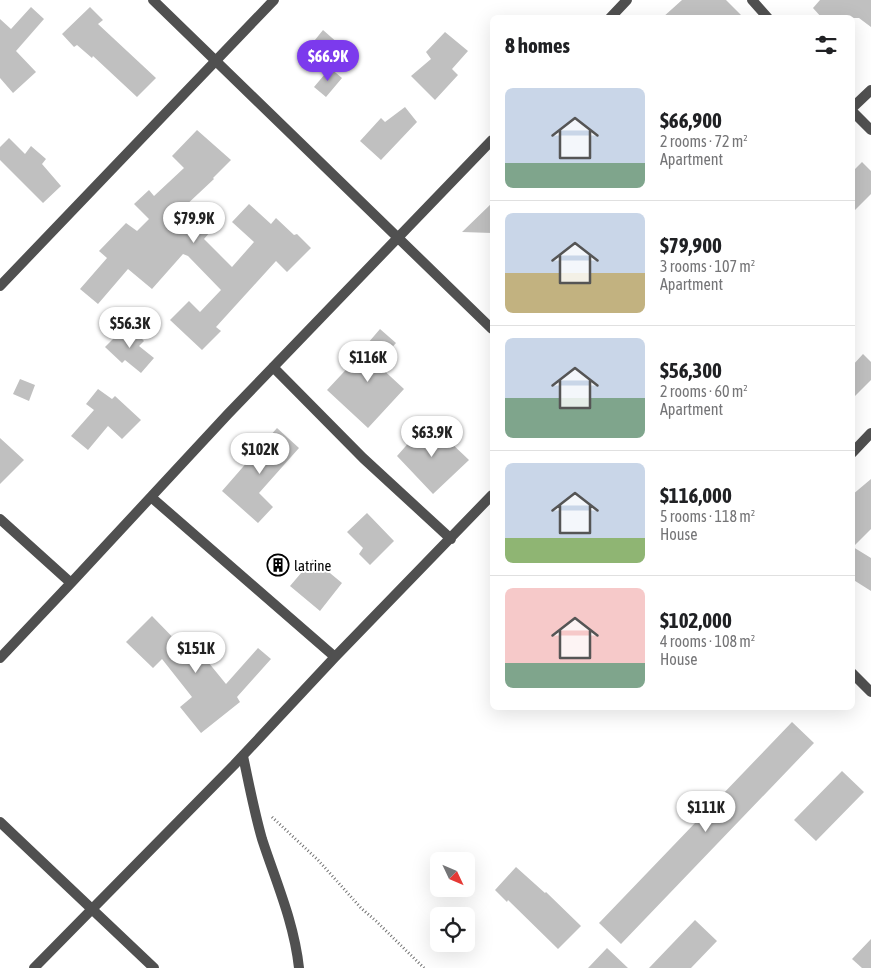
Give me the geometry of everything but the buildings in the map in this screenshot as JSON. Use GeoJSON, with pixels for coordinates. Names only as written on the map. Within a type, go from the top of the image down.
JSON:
{"type":"FeatureCollection","features":[{"type":"Feature","properties":{"kind":"street"},"geometry":{"type":"LineString","coordinates":[[153,0],[490,327]]}},
{"type":"Feature","properties":{"kind":"street"},"geometry":{"type":"LineString","coordinates":[[0,286],[274,0]]}},
{"type":"Feature","properties":{"kind":"street"},"geometry":{"type":"LineString","coordinates":[[613,15],[627,0]]}},
{"type":"Feature","properties":{"kind":"street"},"geometry":{"type":"LineString","coordinates":[[752,0],[765,15]]}},
{"type":"Feature","properties":{"kind":"street"},"geometry":{"type":"LineString","coordinates":[[855,106],[871,90]]}},
{"type":"Feature","properties":{"kind":"street"},"geometry":{"type":"LineString","coordinates":[[855,112],[871,130]]}},
{"type":"Feature","properties":{"kind":"street"},"geometry":{"type":"LineString","coordinates":[[0,658],[273,367],[490,142]]}},
{"type":"Feature","properties":{"kind":"street"},"geometry":{"type":"LineString","coordinates":[[273,367],[363,458],[451,539]]}},
{"type":"Feature","properties":{"kind":"street"},"geometry":{"type":"LineString","coordinates":[[855,450],[871,433]]}},
{"type":"Feature","properties":{"kind":"street"},"geometry":{"type":"LineString","coordinates":[[151,497],[335,657]]}},
{"type":"Feature","properties":{"kind":"street"},"geometry":{"type":"LineString","coordinates":[[34,968],[242,756],[490,497]]}},
{"type":"Feature","properties":{"kind":"street"},"geometry":{"type":"LineString","coordinates":[[0,519],[72,583]]}},
{"type":"Feature","properties":{"kind":"street"},"geometry":{"type":"LineString","coordinates":[[855,676],[871,692]]}},
{"type":"Feature","properties":{"kind":"street"},"geometry":{"type":"LineString","coordinates":[[242,756],[248,788],[262,839],[284,899],[293,933],[299,968]]}},
{"type":"Feature","properties":{"kind":"street"},"geometry":{"type":"LineString","coordinates":[[0,822],[154,968]]}},
{"type":"Feature","properties":{"kind":"path"},"geometry":{"type":"LineString","coordinates":[[270,814],[318,860],[361,908],[424,968]]}},
{"type":"Feature","properties":{"kind":"place","name":"latrine"},"geometry":{"type":"Point","coordinates":[278,565]}}]}
